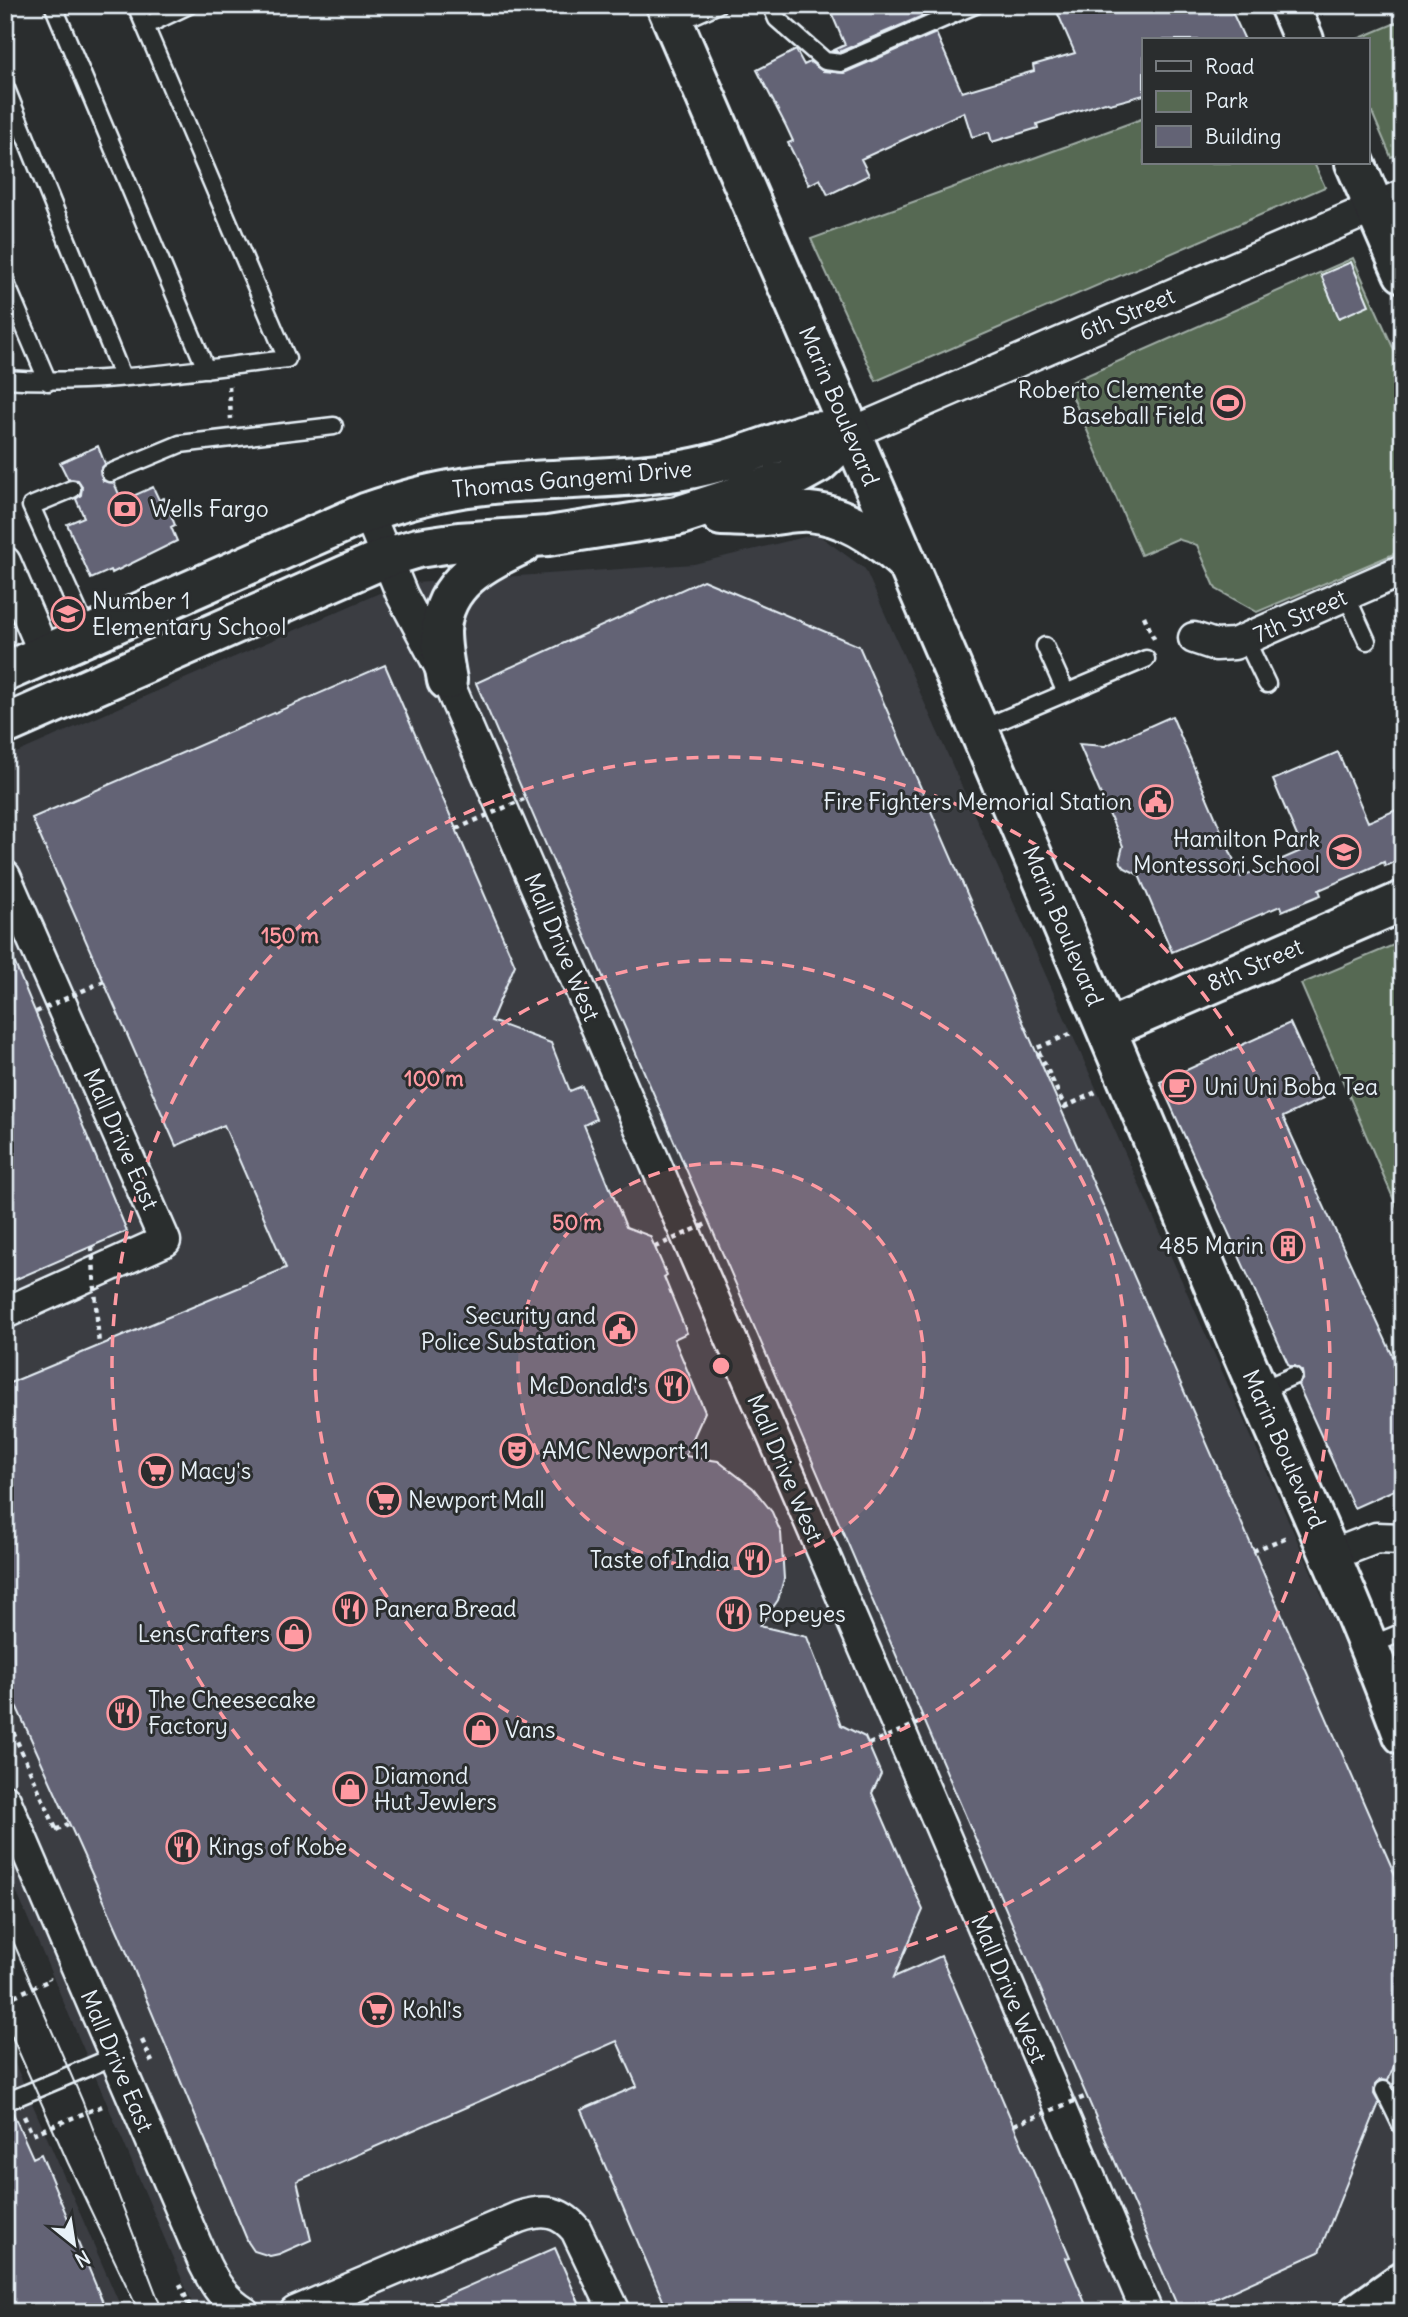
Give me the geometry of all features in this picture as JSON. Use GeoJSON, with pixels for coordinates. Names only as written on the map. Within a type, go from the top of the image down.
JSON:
{"type":"FeatureCollection","features":[{"type":"Feature","properties":{"kind":"street"},"geometry":{"type":"LineString","coordinates":[[1289,5],[1303,38]]}},
{"type":"Feature","properties":{"kind":"street","name":"Marin Boulevard"},"geometry":{"type":"LineString","coordinates":[[670,15],[1107,1029],[1258,1391],[1332,1555],[1386,1639],[1403,1735]]}},
{"type":"Feature","properties":{"kind":"street"},"geometry":{"type":"LineString","coordinates":[[1356,164],[1389,201],[1403,273]]}},
{"type":"Feature","properties":{"kind":"street","name":"6th Street"},"geometry":{"type":"LineString","coordinates":[[850,433],[1389,201]]}},
{"type":"Feature","properties":{"kind":"street","name":"Thomas Gangemi Drive"},"geometry":{"type":"LineString","coordinates":[[5,672],[368,512],[427,494],[475,486],[685,470],[734,459],[810,432],[850,433]]}},
{"type":"Feature","properties":{"kind":"street","name":"Thomas Gangemi Drive"},"geometry":{"type":"LineString","coordinates":[[5,725],[384,558],[418,548],[459,542],[548,536],[677,516],[790,479],[819,463],[850,433]]}},
{"type":"Feature","properties":{"kind":"street","name":"Mall Drive West"},"geometry":{"type":"LineString","coordinates":[[368,512],[384,558],[447,680],[1147,2312]]}},
{"type":"Feature","properties":{"kind":"street"},"geometry":{"type":"LineString","coordinates":[[677,516],[765,516],[807,512],[824,514],[873,536],[907,563]]}},
{"type":"Feature","properties":{"kind":"street"},"geometry":{"type":"LineString","coordinates":[[447,680],[442,622],[461,584],[481,564],[527,542],[548,536]]}},
{"type":"Feature","properties":{"kind":"street"},"geometry":{"type":"LineString","coordinates":[[5,562],[51,673],[43,682],[5,700]]}},
{"type":"Feature","properties":{"kind":"street","name":"7th Street"},"geometry":{"type":"LineString","coordinates":[[1194,638],[1215,645],[1246,640],[1403,570]]}},
{"type":"Feature","properties":{"kind":"street","name":"Mall Drive East"},"geometry":{"type":"LineString","coordinates":[[5,876],[165,1241],[5,1313]]}},
{"type":"Feature","properties":{"kind":"street","name":"8th Street"},"geometry":{"type":"LineString","coordinates":[[1107,1029],[1403,901]]}},
{"type":"Feature","properties":{"kind":"street"},"geometry":{"type":"LineString","coordinates":[[1332,1555],[1376,1538],[1403,1539]]}},
{"type":"Feature","properties":{"kind":"street","name":"Mall Drive East"},"geometry":{"type":"LineString","coordinates":[[5,1800],[205,2265],[220,2292],[244,2312]]}},
{"type":"Feature","properties":{"kind":"street"},"geometry":{"type":"LineString","coordinates":[[295,2312],[519,2217],[545,2211],[568,2220],[576,2230],[615,2312]]}},
{"type":"Feature","properties":{"kind":"street"},"geometry":{"type":"LineString","coordinates":[[1359,2312],[1399,2283]]}},
{"type":"Feature","properties":{"kind":"lane"},"geometry":{"type":"LineString","coordinates":[[53,5],[206,369]]}},
{"type":"Feature","properties":{"kind":"lane"},"geometry":{"type":"LineString","coordinates":[[5,379],[48,382],[206,369],[287,359],[136,5]]}},
{"type":"Feature","properties":{"kind":"lane"},"geometry":{"type":"LineString","coordinates":[[145,26],[189,5]]}},
{"type":"Feature","properties":{"kind":"lane"},"geometry":{"type":"LineString","coordinates":[[670,15],[716,5]]}},
{"type":"Feature","properties":{"kind":"lane"},"geometry":{"type":"LineString","coordinates":[[771,5],[777,19],[825,61],[841,63],[975,5]]}},
{"type":"Feature","properties":{"kind":"lane"},"geometry":{"type":"LineString","coordinates":[[5,86],[122,376]]}},
{"type":"Feature","properties":{"kind":"lane"},"geometry":{"type":"LineString","coordinates":[[5,281],[48,382]]}},
{"type":"Feature","properties":{"kind":"lane"},"geometry":{"type":"LineString","coordinates":[[110,473],[180,444],[334,426]]}},
{"type":"Feature","properties":{"kind":"lane"},"geometry":{"type":"LineString","coordinates":[[72,489],[32,506],[89,635]]}},
{"type":"Feature","properties":{"kind":"lane"},"geometry":{"type":"LineString","coordinates":[[1346,595],[1367,641]]}},
{"type":"Feature","properties":{"kind":"lane"},"geometry":{"type":"LineString","coordinates":[[1246,640],[1267,684]]}},
{"type":"Feature","properties":{"kind":"lane"},"geometry":{"type":"LineString","coordinates":[[1045,646],[1066,693]]}},
{"type":"Feature","properties":{"kind":"lane"},"geometry":{"type":"LineString","coordinates":[[978,730],[1153,656]]}},
{"type":"Feature","properties":{"kind":"lane"},"geometry":{"type":"LineString","coordinates":[[1258,1391],[1293,1376]]}},
{"type":"Feature","properties":{"kind":"lane"},"geometry":{"type":"LineString","coordinates":[[12,2099],[115,2056]]}},
{"type":"Feature","properties":{"kind":"lane"},"geometry":{"type":"LineString","coordinates":[[1384,2090],[1403,2129]]}},
{"type":"Feature","properties":{"kind":"path"},"geometry":{"type":"LineString","coordinates":[[229,366],[233,437]]}},
{"type":"Feature","properties":{"kind":"path"},"geometry":{"type":"LineString","coordinates":[[1144,616],[1153,656]]}},
{"type":"Feature","properties":{"kind":"path"},"geometry":{"type":"LineString","coordinates":[[456,829],[524,799]]}},
{"type":"Feature","properties":{"kind":"path"},"geometry":{"type":"LineString","coordinates":[[36,1012],[104,981]]}},
{"type":"Feature","properties":{"kind":"path"},"geometry":{"type":"LineString","coordinates":[[1070,1034],[1037,1048],[1051,1082],[1065,1107],[1096,1092]]}},
{"type":"Feature","properties":{"kind":"path"},"geometry":{"type":"LineString","coordinates":[[655,1247],[709,1223]]}},
{"type":"Feature","properties":{"kind":"path"},"geometry":{"type":"LineString","coordinates":[[92,1246],[99,1346]]}},
{"type":"Feature","properties":{"kind":"path"},"geometry":{"type":"LineString","coordinates":[[1253,1550],[1283,1538]]}},
{"type":"Feature","properties":{"kind":"path"},"geometry":{"type":"LineString","coordinates":[[5,1714],[56,1829]]}},
{"type":"Feature","properties":{"kind":"path"},"geometry":{"type":"LineString","coordinates":[[869,1744],[925,1721]]}},
{"type":"Feature","properties":{"kind":"path"},"geometry":{"type":"LineString","coordinates":[[48,1833],[68,1824]]}},
{"type":"Feature","properties":{"kind":"path"},"geometry":{"type":"LineString","coordinates":[[5,2000],[50,1980],[45,1967]]}},
{"type":"Feature","properties":{"kind":"path"},"geometry":{"type":"LineString","coordinates":[[12,2099],[32,2134],[106,2105],[100,2094]]}},
{"type":"Feature","properties":{"kind":"path"},"geometry":{"type":"LineString","coordinates":[[1014,2125],[1087,2096]]}},
{"type":"Feature","properties":{"kind":"shaded area"},"geometry":{"type":"Polygon","coordinates":[[[817,534],[865,569],[1403,1778],[1403,2259],[1325,2312],[196,2312],[5,1865],[5,758],[400,584],[694,564],[817,534]]]}},
{"type":"Feature","properties":{"kind":"shaded area"},"geometry":{"type":"Polygon","coordinates":[[[5,2041],[123,2312],[5,2312],[5,2041]]]}},
{"type":"Feature","properties":{"kind":"green space"},"geometry":{"type":"Polygon","coordinates":[[[1403,20],[1403,153],[1391,157],[1370,108],[1370,38],[1360,38],[1403,20]]]}},
{"type":"Feature","properties":{"kind":"green space"},"geometry":{"type":"Polygon","coordinates":[[[1142,119],[1142,164],[1314,164],[1325,187],[876,381],[811,239],[1142,119]]]}},
{"type":"Feature","properties":{"kind":"green space","name":"Roberto Clemente Baseball Field"},"geometry":{"type":"Polygon","coordinates":[[[1353,258],[1403,370],[1403,550],[1257,612],[1216,589],[1197,545],[1177,539],[1141,555],[1067,384],[1353,258]]]}},
{"type":"Feature","properties":{"kind":"green space"},"geometry":{"type":"Polygon","coordinates":[[[1403,941],[1403,1221],[1301,984],[1403,941]]]}},
{"type":"Feature","properties":{"kind":"building"},"geometry":{"type":"Polygon","coordinates":[[[828,5],[923,5],[927,14],[839,52],[832,51],[845,45],[828,5]]]}},
{"type":"Feature","properties":{"kind":"building"},"geometry":{"type":"Polygon","coordinates":[[[1054,5],[1229,5],[1244,38],[1142,38],[1142,96],[1110,104],[1105,102],[1037,124],[1038,128],[992,142],[989,132],[972,137],[964,112],[861,159],[869,175],[828,195],[820,179],[809,185],[788,143],[793,141],[757,70],[796,50],[804,65],[810,62],[823,71],[844,73],[936,33],[962,92],[1034,71],[1033,65],[1075,53],[1054,5]]]}},
{"type":"Feature","properties":{"kind":"building"},"geometry":{"type":"Polygon","coordinates":[[[1351,262],[1369,305],[1339,318],[1321,275],[1351,262]]]}},
{"type":"Feature","properties":{"kind":"building","name":"Wells Fargo"},"geometry":{"type":"Polygon","coordinates":[[[98,446],[105,464],[100,471],[103,481],[114,483],[122,501],[153,487],[159,500],[164,498],[175,525],[171,527],[177,541],[112,573],[111,570],[91,579],[67,524],[84,517],[76,499],[81,495],[82,486],[78,480],[68,479],[60,463],[98,446]]]}},
{"type":"Feature","properties":{"kind":"building"},"geometry":{"type":"Polygon","coordinates":[[[703,580],[859,646],[1403,1893],[1403,2044],[1388,2081],[1380,2080],[1375,2085],[1374,2094],[1379,2103],[1319,2252],[1186,2312],[1180,2312],[476,683],[703,580]]]}},
{"type":"Feature","properties":{"kind":"building","name":"Newport Mall"},"geometry":{"type":"Polygon","coordinates":[[[385,665],[515,965],[491,1021],[551,1043],[570,1091],[582,1086],[596,1119],[584,1125],[626,1227],[650,1236],[667,1275],[664,1277],[687,1333],[674,1339],[705,1412],[685,1456],[718,1461],[753,1488],[772,1512],[781,1533],[784,1579],[778,1600],[760,1626],[807,1637],[841,1725],[865,1737],[881,1774],[872,1793],[923,1910],[894,1977],[941,1956],[1070,2257],[1066,2258],[1089,2312],[668,2312],[581,2110],[637,2086],[617,2041],[297,2181],[311,2240],[270,2256],[254,2251],[119,1934],[5,1681],[5,1385],[286,1268],[224,1125],[176,1146],[32,818],[385,665]]]}},
{"type":"Feature","properties":{"kind":"building","name":"Fire Fighters Memorial Station"},"geometry":{"type":"Polygon","coordinates":[[[1172,716],[1241,877],[1303,850],[1273,780],[1338,752],[1368,822],[1403,807],[1403,858],[1385,866],[1384,862],[1319,890],[1321,895],[1282,911],[1280,906],[1172,952],[1139,875],[1121,863],[1123,846],[1079,744],[1105,746],[1172,716]]]}},
{"type":"Feature","properties":{"kind":"building"},"geometry":{"type":"Polygon","coordinates":[[[5,940],[127,1231],[5,1284],[5,940]]]}},
{"type":"Feature","properties":{"kind":"building","name":"485 Marin"},"geometry":{"type":"Polygon","coordinates":[[[1290,1023],[1324,1098],[1283,1117],[1403,1378],[1403,1486],[1354,1508],[1298,1385],[1303,1378],[1302,1371],[1295,1366],[1289,1366],[1160,1082],[1290,1023]]]}},
{"type":"Feature","properties":{"kind":"building"},"geometry":{"type":"Polygon","coordinates":[[[5,2111],[12,2111],[33,2158],[41,2154],[107,2312],[5,2312],[5,2111]]]}},
{"type":"Feature","properties":{"kind":"building"},"geometry":{"type":"Polygon","coordinates":[[[555,2248],[583,2312],[409,2312],[555,2248]]]}},
{"type":"Feature","properties":{"kind":"tram line"},"geometry":{"type":"LineString","coordinates":[[5,1923],[82,2100],[163,2312]]}},
{"type":"Feature","properties":{"kind":"tram line"},"geometry":{"type":"LineString","coordinates":[[5,2021],[68,2163],[139,2312]]}},
{"type":"Feature","properties":{"kind":"place","name":"Roberto Clemente Baseball Field"},"geometry":{"type":"Point","coordinates":[1228,403]}},
{"type":"Feature","properties":{"kind":"place","name":"Wells Fargo"},"geometry":{"type":"Point","coordinates":[125,509]}},
{"type":"Feature","properties":{"kind":"place","name":"Number 1 Elementary School"},"geometry":{"type":"Point","coordinates":[68,614]}},
{"type":"Feature","properties":{"kind":"place","name":"Fire Fighters Memorial Station"},"geometry":{"type":"Point","coordinates":[1156,802]}},
{"type":"Feature","properties":{"kind":"place","name":"Hamilton Park Montessori School"},"geometry":{"type":"Point","coordinates":[1344,852]}},
{"type":"Feature","properties":{"kind":"place","name":"Uni Uni Boba Tea"},"geometry":{"type":"Point","coordinates":[1179,1087]}},
{"type":"Feature","properties":{"kind":"place","name":"485 Marin"},"geometry":{"type":"Point","coordinates":[1288,1246]}},
{"type":"Feature","properties":{"kind":"place","name":"Security and Police Substation"},"geometry":{"type":"Point","coordinates":[620,1329]}},
{"type":"Feature","properties":{"kind":"place","name":"McDonald's"},"geometry":{"type":"Point","coordinates":[673,1386]}},
{"type":"Feature","properties":{"kind":"place","name":"AMC Newport 11"},"geometry":{"type":"Point","coordinates":[517,1451]}},
{"type":"Feature","properties":{"kind":"place","name":"Macy's"},"geometry":{"type":"Point","coordinates":[156,1471]}},
{"type":"Feature","properties":{"kind":"place","name":"Newport Mall"},"geometry":{"type":"Point","coordinates":[384,1500]}},
{"type":"Feature","properties":{"kind":"place","name":"Taste of India"},"geometry":{"type":"Point","coordinates":[754,1560]}},
{"type":"Feature","properties":{"kind":"place","name":"Panera Bread"},"geometry":{"type":"Point","coordinates":[350,1609]}},
{"type":"Feature","properties":{"kind":"place","name":"Popeyes"},"geometry":{"type":"Point","coordinates":[734,1614]}},
{"type":"Feature","properties":{"kind":"place","name":"LensCrafters"},"geometry":{"type":"Point","coordinates":[294,1634]}},
{"type":"Feature","properties":{"kind":"place","name":"The Cheesecake Factory"},"geometry":{"type":"Point","coordinates":[124,1713]}},
{"type":"Feature","properties":{"kind":"place","name":"Vans"},"geometry":{"type":"Point","coordinates":[481,1730]}},
{"type":"Feature","properties":{"kind":"place","name":"Diamond Hut Jewlers"},"geometry":{"type":"Point","coordinates":[350,1789]}},
{"type":"Feature","properties":{"kind":"place","name":"Kings of Kobe"},"geometry":{"type":"Point","coordinates":[183,1847]}},
{"type":"Feature","properties":{"kind":"place","name":"Kohl's"},"geometry":{"type":"Point","coordinates":[377,2010]}}]}
